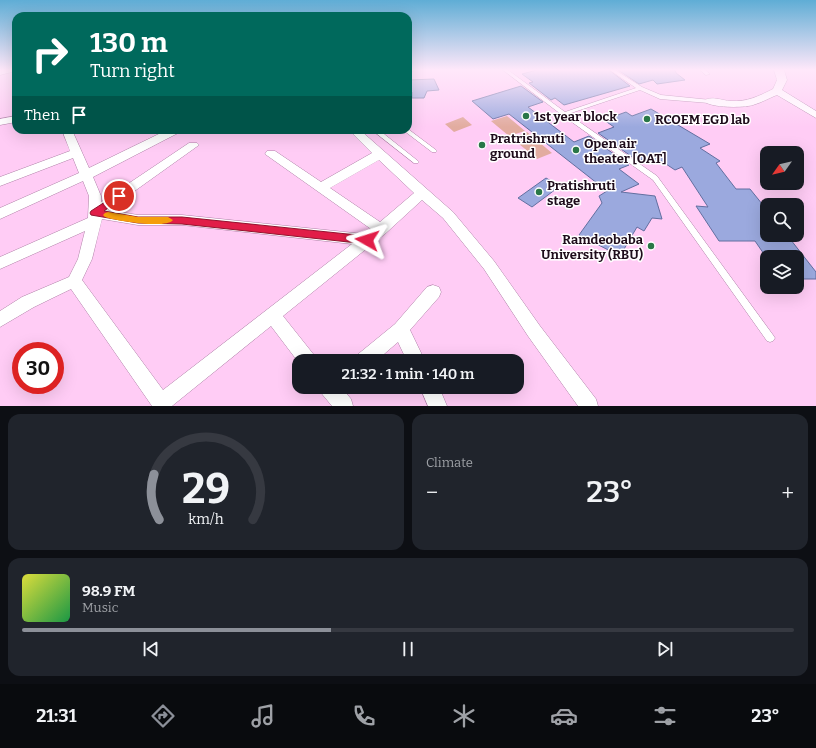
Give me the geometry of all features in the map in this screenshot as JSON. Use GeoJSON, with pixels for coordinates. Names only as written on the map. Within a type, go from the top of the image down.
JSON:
{"type":"FeatureCollection","features":[{"type":"Feature","properties":{"kind":"street"},"geometry":{"type":"LineString","coordinates":[[709,101],[731,104],[751,103],[777,91],[816,115]]}},
{"type":"Feature","properties":{"kind":"street"},"geometry":{"type":"LineString","coordinates":[[0,122],[12,119]]}},
{"type":"Feature","properties":{"kind":"street"},"geometry":{"type":"LineString","coordinates":[[0,320],[28,302],[74,282],[85,259],[95,217],[94,196],[69,134]]}},
{"type":"Feature","properties":{"kind":"street"},"geometry":{"type":"LineString","coordinates":[[0,214],[86,175],[168,134]]}},
{"type":"Feature","properties":{"kind":"street"},"geometry":{"type":"LineString","coordinates":[[358,134],[448,215],[489,264],[534,331],[589,406]]}},
{"type":"Feature","properties":{"kind":"street"},"geometry":{"type":"LineString","coordinates":[[0,263],[95,217],[193,145]]}},
{"type":"Feature","properties":{"kind":"street"},"geometry":{"type":"LineString","coordinates":[[0,182],[52,161],[77,153]]}},
{"type":"Feature","properties":{"kind":"street"},"geometry":{"type":"LineString","coordinates":[[271,154],[380,229]]}},
{"type":"Feature","properties":{"kind":"street"},"geometry":{"type":"LineString","coordinates":[[320,188],[380,154]]}},
{"type":"Feature","properties":{"kind":"street"},"geometry":{"type":"LineString","coordinates":[[74,282],[162,405],[367,240],[422,193]]}},
{"type":"Feature","properties":{"kind":"street"},"geometry":{"type":"LineString","coordinates":[[95,217],[138,220],[182,220],[367,240]]}},
{"type":"Feature","properties":{"kind":"street"},"geometry":{"type":"LineString","coordinates":[[371,354],[401,329],[433,292]]}},
{"type":"Feature","properties":{"kind":"street"},"geometry":{"type":"LineString","coordinates":[[272,315],[303,354]]}},
{"type":"Feature","properties":{"kind":"street"},"geometry":{"type":"LineString","coordinates":[[401,329],[413,354]]}},
{"type":"Feature","properties":{"kind":"street"},"geometry":{"type":"LineString","coordinates":[[335,394],[344,406]]}},
{"type":"Feature","properties":{"kind":"street"},"geometry":{"type":"LineString","coordinates":[[432,394],[438,406]]}},
{"type":"Feature","properties":{"kind":"lane"},"geometry":{"type":"LineString","coordinates":[[530,89],[655,178],[770,338]]}},
{"type":"Feature","properties":{"kind":"lane"},"geometry":{"type":"LineString","coordinates":[[564,114],[637,89]]}},
{"type":"Feature","properties":{"kind":"lane"},"geometry":{"type":"LineString","coordinates":[[642,89],[660,97],[709,101]]}},
{"type":"Feature","properties":{"kind":"lane"},"geometry":{"type":"LineString","coordinates":[[380,134],[416,162]]}},
{"type":"Feature","properties":{"kind":"lane"},"geometry":{"type":"LineString","coordinates":[[411,134],[434,151]]}},
{"type":"Feature","properties":{"kind":"shaded area"},"geometry":{"type":"Polygon","coordinates":[[[507,116],[525,131],[509,136],[491,121],[507,116]]]}},
{"type":"Feature","properties":{"kind":"shaded area"},"geometry":{"type":"Polygon","coordinates":[[[463,117],[472,125],[454,132],[445,124],[463,117]]]}},
{"type":"Feature","properties":{"kind":"shaded area"},"geometry":{"type":"Polygon","coordinates":[[[527,132],[552,153],[537,159],[512,138],[527,132]]]}},
{"type":"Feature","properties":{"kind":"building"},"geometry":{"type":"Polygon","coordinates":[[[412,89],[439,90],[427,91],[424,98],[412,98],[412,89]]]}},
{"type":"Feature","properties":{"kind":"building"},"geometry":{"type":"Polygon","coordinates":[[[511,89],[525,89],[543,102],[528,107],[574,142],[589,136],[629,165],[619,169],[639,184],[621,192],[655,196],[662,219],[652,218],[644,231],[637,227],[620,256],[579,235],[602,203],[599,196],[607,191],[509,114],[493,119],[472,101],[511,89]]]}},
{"type":"Feature","properties":{"kind":"building"},"geometry":{"type":"Polygon","coordinates":[[[537,89],[620,89],[564,105],[555,98],[551,100],[537,89]]]}},
{"type":"Feature","properties":{"kind":"building"},"geometry":{"type":"Polygon","coordinates":[[[651,109],[710,144],[700,148],[720,161],[716,163],[736,189],[750,189],[760,201],[760,242],[792,242],[799,250],[761,250],[755,241],[719,241],[696,206],[708,207],[682,167],[675,170],[660,160],[652,164],[644,159],[638,161],[598,133],[614,127],[604,120],[626,112],[632,116],[651,109]]]}},
{"type":"Feature","properties":{"kind":"building","name":"Pratishruti stage"},"geometry":{"type":"Polygon","coordinates":[[[546,178],[560,186],[532,207],[518,198],[546,178]]]}},
{"type":"Feature","properties":{"kind":"building"},"geometry":{"type":"Polygon","coordinates":[[[804,257],[816,272],[816,279],[804,279],[804,257]]]}},
{"type":"Feature","properties":{"kind":"slow traffic"},"geometry":{"type":"LineString","coordinates":[[108,215],[138,220],[168,220]]}},
{"type":"Feature","properties":{"kind":"place","name":"1st year block"},"geometry":{"type":"Point","coordinates":[526,116]}},
{"type":"Feature","properties":{"kind":"place","name":"RCOEM EGD lab"},"geometry":{"type":"Point","coordinates":[647,119]}},
{"type":"Feature","properties":{"kind":"place","name":"Pratrishruti ground"},"geometry":{"type":"Point","coordinates":[482,145]}},
{"type":"Feature","properties":{"kind":"place","name":"Open air theater [OAT]"},"geometry":{"type":"Point","coordinates":[576,150]}},
{"type":"Feature","properties":{"kind":"place","name":"Pratishruti stage"},"geometry":{"type":"Point","coordinates":[539,192]}},
{"type":"Feature","properties":{"kind":"place","name":"Ramdeobaba University (RBU)"},"geometry":{"type":"Point","coordinates":[651,246]}},
{"type":"Feature","properties":{"kind":"route"},"geometry":{"type":"LineString","coordinates":[[119,196],[95,213],[138,220],[182,220],[367,240]]}}]}
